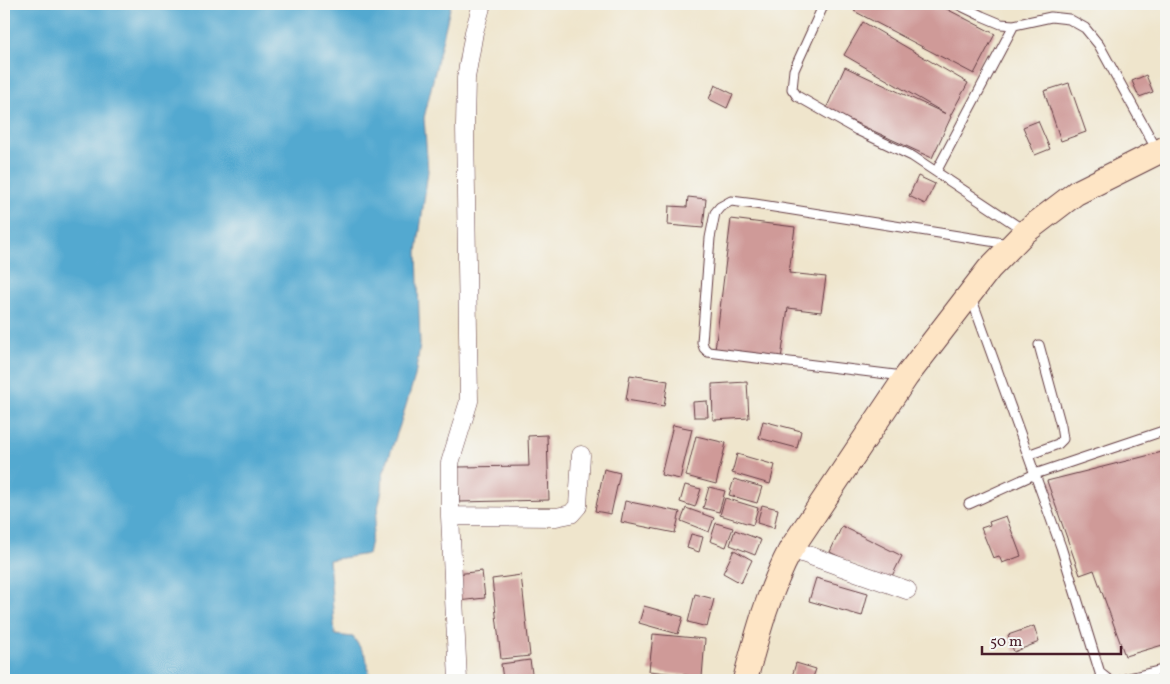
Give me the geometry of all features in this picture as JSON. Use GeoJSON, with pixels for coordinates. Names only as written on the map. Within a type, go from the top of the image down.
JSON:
{"type":"FeatureCollection","features":[{"type":"Feature","properties":{"kind":"street"},"geometry":{"type":"LineString","coordinates":[[458,680],[450,516],[450,463],[469,401],[466,78],[474,32],[482,4]]}},
{"type":"Feature","properties":{"kind":"street"},"geometry":{"type":"LineString","coordinates":[[745,680],[760,624],[774,583],[791,549],[906,377],[970,293],[989,269],[1019,238],[1076,193],[1162,150]]}},
{"type":"Feature","properties":{"kind":"street"},"geometry":{"type":"LineString","coordinates":[[450,516],[556,517],[571,514],[578,506],[581,455]]}},
{"type":"Feature","properties":{"kind":"street"},"geometry":{"type":"LineString","coordinates":[[791,549],[907,590]]}},
{"type":"Feature","properties":{"kind":"lane"},"geometry":{"type":"LineString","coordinates":[[824,4],[794,70],[792,89],[797,96],[912,156],[936,172],[1019,238]]}},
{"type":"Feature","properties":{"kind":"lane"},"geometry":{"type":"LineString","coordinates":[[957,4],[1001,24],[1014,25],[1051,17],[1069,19],[1085,28],[1099,45],[1162,150]]}},
{"type":"Feature","properties":{"kind":"lane"},"geometry":{"type":"LineString","coordinates":[[936,172],[1014,25]]}},
{"type":"Feature","properties":{"kind":"lane"},"geometry":{"type":"LineString","coordinates":[[906,377],[708,352],[702,342],[710,238],[715,213],[720,207],[731,201],[1019,238]]}},
{"type":"Feature","properties":{"kind":"lane"},"geometry":{"type":"LineString","coordinates":[[970,293],[1061,548],[1100,673],[1109,680]]}},
{"type":"Feature","properties":{"kind":"lane"},"geometry":{"type":"LineString","coordinates":[[1028,455],[1058,444],[1063,439],[1039,345]]}},
{"type":"Feature","properties":{"kind":"lane"},"geometry":{"type":"LineString","coordinates":[[969,504],[1035,474],[1166,430]]}},
{"type":"Feature","properties":{"kind":"lane"},"geometry":{"type":"LineString","coordinates":[[1121,680],[1166,669]]}},
{"type":"Feature","properties":{"kind":"water"},"geometry":{"type":"Polygon","coordinates":[[[4,4],[451,4],[424,118],[428,171],[417,252],[420,345],[415,376],[383,474],[382,490],[368,554],[329,560],[335,635],[353,637],[366,656],[370,680],[4,680],[4,4]]]}},
{"type":"Feature","properties":{"kind":"building"},"geometry":{"type":"Polygon","coordinates":[[[858,4],[937,4],[995,34],[974,74],[854,11],[858,4]]]}},
{"type":"Feature","properties":{"kind":"building"},"geometry":{"type":"Polygon","coordinates":[[[863,22],[968,83],[950,116],[932,158],[826,109],[845,67],[946,114],[844,55],[863,22]]]}},
{"type":"Feature","properties":{"kind":"building"},"geometry":{"type":"Polygon","coordinates":[[[1146,75],[1153,92],[1139,97],[1132,81],[1146,75]]]}},
{"type":"Feature","properties":{"kind":"building"},"geometry":{"type":"Polygon","coordinates":[[[1069,83],[1086,132],[1061,141],[1044,91],[1069,83]]]}},
{"type":"Feature","properties":{"kind":"building"},"geometry":{"type":"Polygon","coordinates":[[[715,85],[733,94],[727,108],[709,99],[715,85]]]}},
{"type":"Feature","properties":{"kind":"building"},"geometry":{"type":"Polygon","coordinates":[[[1038,121],[1050,149],[1035,155],[1023,127],[1038,121]]]}},
{"type":"Feature","properties":{"kind":"building"},"geometry":{"type":"Polygon","coordinates":[[[918,176],[935,184],[925,204],[909,196],[918,176]]]}},
{"type":"Feature","properties":{"kind":"building"},"geometry":{"type":"Polygon","coordinates":[[[688,197],[706,199],[703,228],[668,225],[669,206],[687,207],[688,197]]]}},
{"type":"Feature","properties":{"kind":"building"},"geometry":{"type":"Polygon","coordinates":[[[731,219],[795,227],[789,273],[826,277],[821,312],[788,308],[781,359],[715,350],[731,219]]]}},
{"type":"Feature","properties":{"kind":"building"},"geometry":{"type":"Polygon","coordinates":[[[630,375],[668,381],[664,406],[626,400],[630,375]]]}},
{"type":"Feature","properties":{"kind":"building"},"geometry":{"type":"Polygon","coordinates":[[[747,382],[749,418],[713,420],[712,384],[747,382]]]}},
{"type":"Feature","properties":{"kind":"building"},"geometry":{"type":"Polygon","coordinates":[[[707,401],[708,417],[694,417],[693,402],[707,401]]]}},
{"type":"Feature","properties":{"kind":"building"},"geometry":{"type":"Polygon","coordinates":[[[763,421],[801,431],[797,448],[759,438],[763,421]]]}},
{"type":"Feature","properties":{"kind":"building"},"geometry":{"type":"Polygon","coordinates":[[[673,425],[692,429],[680,479],[661,475],[673,425]]]}},
{"type":"Feature","properties":{"kind":"building"},"geometry":{"type":"Polygon","coordinates":[[[547,435],[549,500],[459,502],[458,467],[529,466],[528,436],[547,435]]]}},
{"type":"Feature","properties":{"kind":"building"},"geometry":{"type":"Polygon","coordinates":[[[696,436],[726,443],[716,484],[686,476],[696,436]]]}},
{"type":"Feature","properties":{"kind":"building"},"geometry":{"type":"Polygon","coordinates":[[[1166,451],[1166,644],[1125,656],[1094,570],[1080,575],[1047,481],[1166,451]]]}},
{"type":"Feature","properties":{"kind":"building"},"geometry":{"type":"Polygon","coordinates":[[[737,454],[775,465],[770,484],[732,473],[737,454]]]}},
{"type":"Feature","properties":{"kind":"building"},"geometry":{"type":"Polygon","coordinates":[[[604,469],[620,473],[611,514],[595,511],[604,469]]]}},
{"type":"Feature","properties":{"kind":"building"},"geometry":{"type":"Polygon","coordinates":[[[734,479],[762,487],[757,503],[729,495],[734,479]]]}},
{"type":"Feature","properties":{"kind":"building"},"geometry":{"type":"Polygon","coordinates":[[[685,485],[701,489],[695,507],[680,502],[685,485]]]}},
{"type":"Feature","properties":{"kind":"building"},"geometry":{"type":"Polygon","coordinates":[[[709,487],[725,491],[719,512],[703,508],[709,487]]]}},
{"type":"Feature","properties":{"kind":"building"},"geometry":{"type":"Polygon","coordinates":[[[725,498],[758,508],[753,525],[720,515],[725,498]]]}},
{"type":"Feature","properties":{"kind":"building"},"geometry":{"type":"Polygon","coordinates":[[[625,501],[680,512],[675,533],[621,522],[625,501]]]}},
{"type":"Feature","properties":{"kind":"building"},"geometry":{"type":"Polygon","coordinates":[[[762,505],[778,509],[774,528],[757,523],[762,505]]]}},
{"type":"Feature","properties":{"kind":"building"},"geometry":{"type":"Polygon","coordinates":[[[686,508],[714,518],[709,532],[681,521],[686,508]]]}},
{"type":"Feature","properties":{"kind":"building"},"geometry":{"type":"Polygon","coordinates":[[[1006,516],[1021,556],[1002,563],[999,556],[993,558],[981,528],[990,525],[989,522],[1006,516]]]}},
{"type":"Feature","properties":{"kind":"building"},"geometry":{"type":"Polygon","coordinates":[[[716,523],[733,528],[726,547],[710,541],[716,523]]]}},
{"type":"Feature","properties":{"kind":"building"},"geometry":{"type":"Polygon","coordinates":[[[842,526],[902,556],[889,582],[830,552],[842,526]]]}},
{"type":"Feature","properties":{"kind":"building"},"geometry":{"type":"Polygon","coordinates":[[[735,530],[761,540],[755,555],[730,545],[735,530]]]}},
{"type":"Feature","properties":{"kind":"building"},"geometry":{"type":"Polygon","coordinates":[[[691,534],[703,537],[699,552],[687,548],[691,534]]]}},
{"type":"Feature","properties":{"kind":"building"},"geometry":{"type":"Polygon","coordinates":[[[734,550],[752,560],[741,583],[723,573],[734,550]]]}},
{"type":"Feature","properties":{"kind":"building"},"geometry":{"type":"Polygon","coordinates":[[[482,571],[485,598],[458,601],[456,574],[482,571]]]}},
{"type":"Feature","properties":{"kind":"building"},"geometry":{"type":"Polygon","coordinates":[[[521,575],[530,656],[501,659],[492,579],[521,575]]]}},
{"type":"Feature","properties":{"kind":"building"},"geometry":{"type":"Polygon","coordinates":[[[816,578],[868,593],[862,616],[809,601],[816,578]]]}},
{"type":"Feature","properties":{"kind":"building"},"geometry":{"type":"Polygon","coordinates":[[[695,594],[714,599],[707,627],[688,622],[695,594]]]}},
{"type":"Feature","properties":{"kind":"building"},"geometry":{"type":"Polygon","coordinates":[[[644,606],[683,617],[678,634],[639,623],[644,606]]]}},
{"type":"Feature","properties":{"kind":"building"},"geometry":{"type":"Polygon","coordinates":[[[1034,626],[1039,642],[1014,652],[1008,635],[1034,626]]]}},
{"type":"Feature","properties":{"kind":"building"},"geometry":{"type":"Polygon","coordinates":[[[653,634],[705,639],[702,677],[649,671],[653,634]]]}},
{"type":"Feature","properties":{"kind":"building"},"geometry":{"type":"Polygon","coordinates":[[[530,660],[533,680],[503,680],[501,664],[530,660]]]}},
{"type":"Feature","properties":{"kind":"building"},"geometry":{"type":"Polygon","coordinates":[[[796,663],[816,669],[812,680],[791,680],[796,663]]]}}]}
